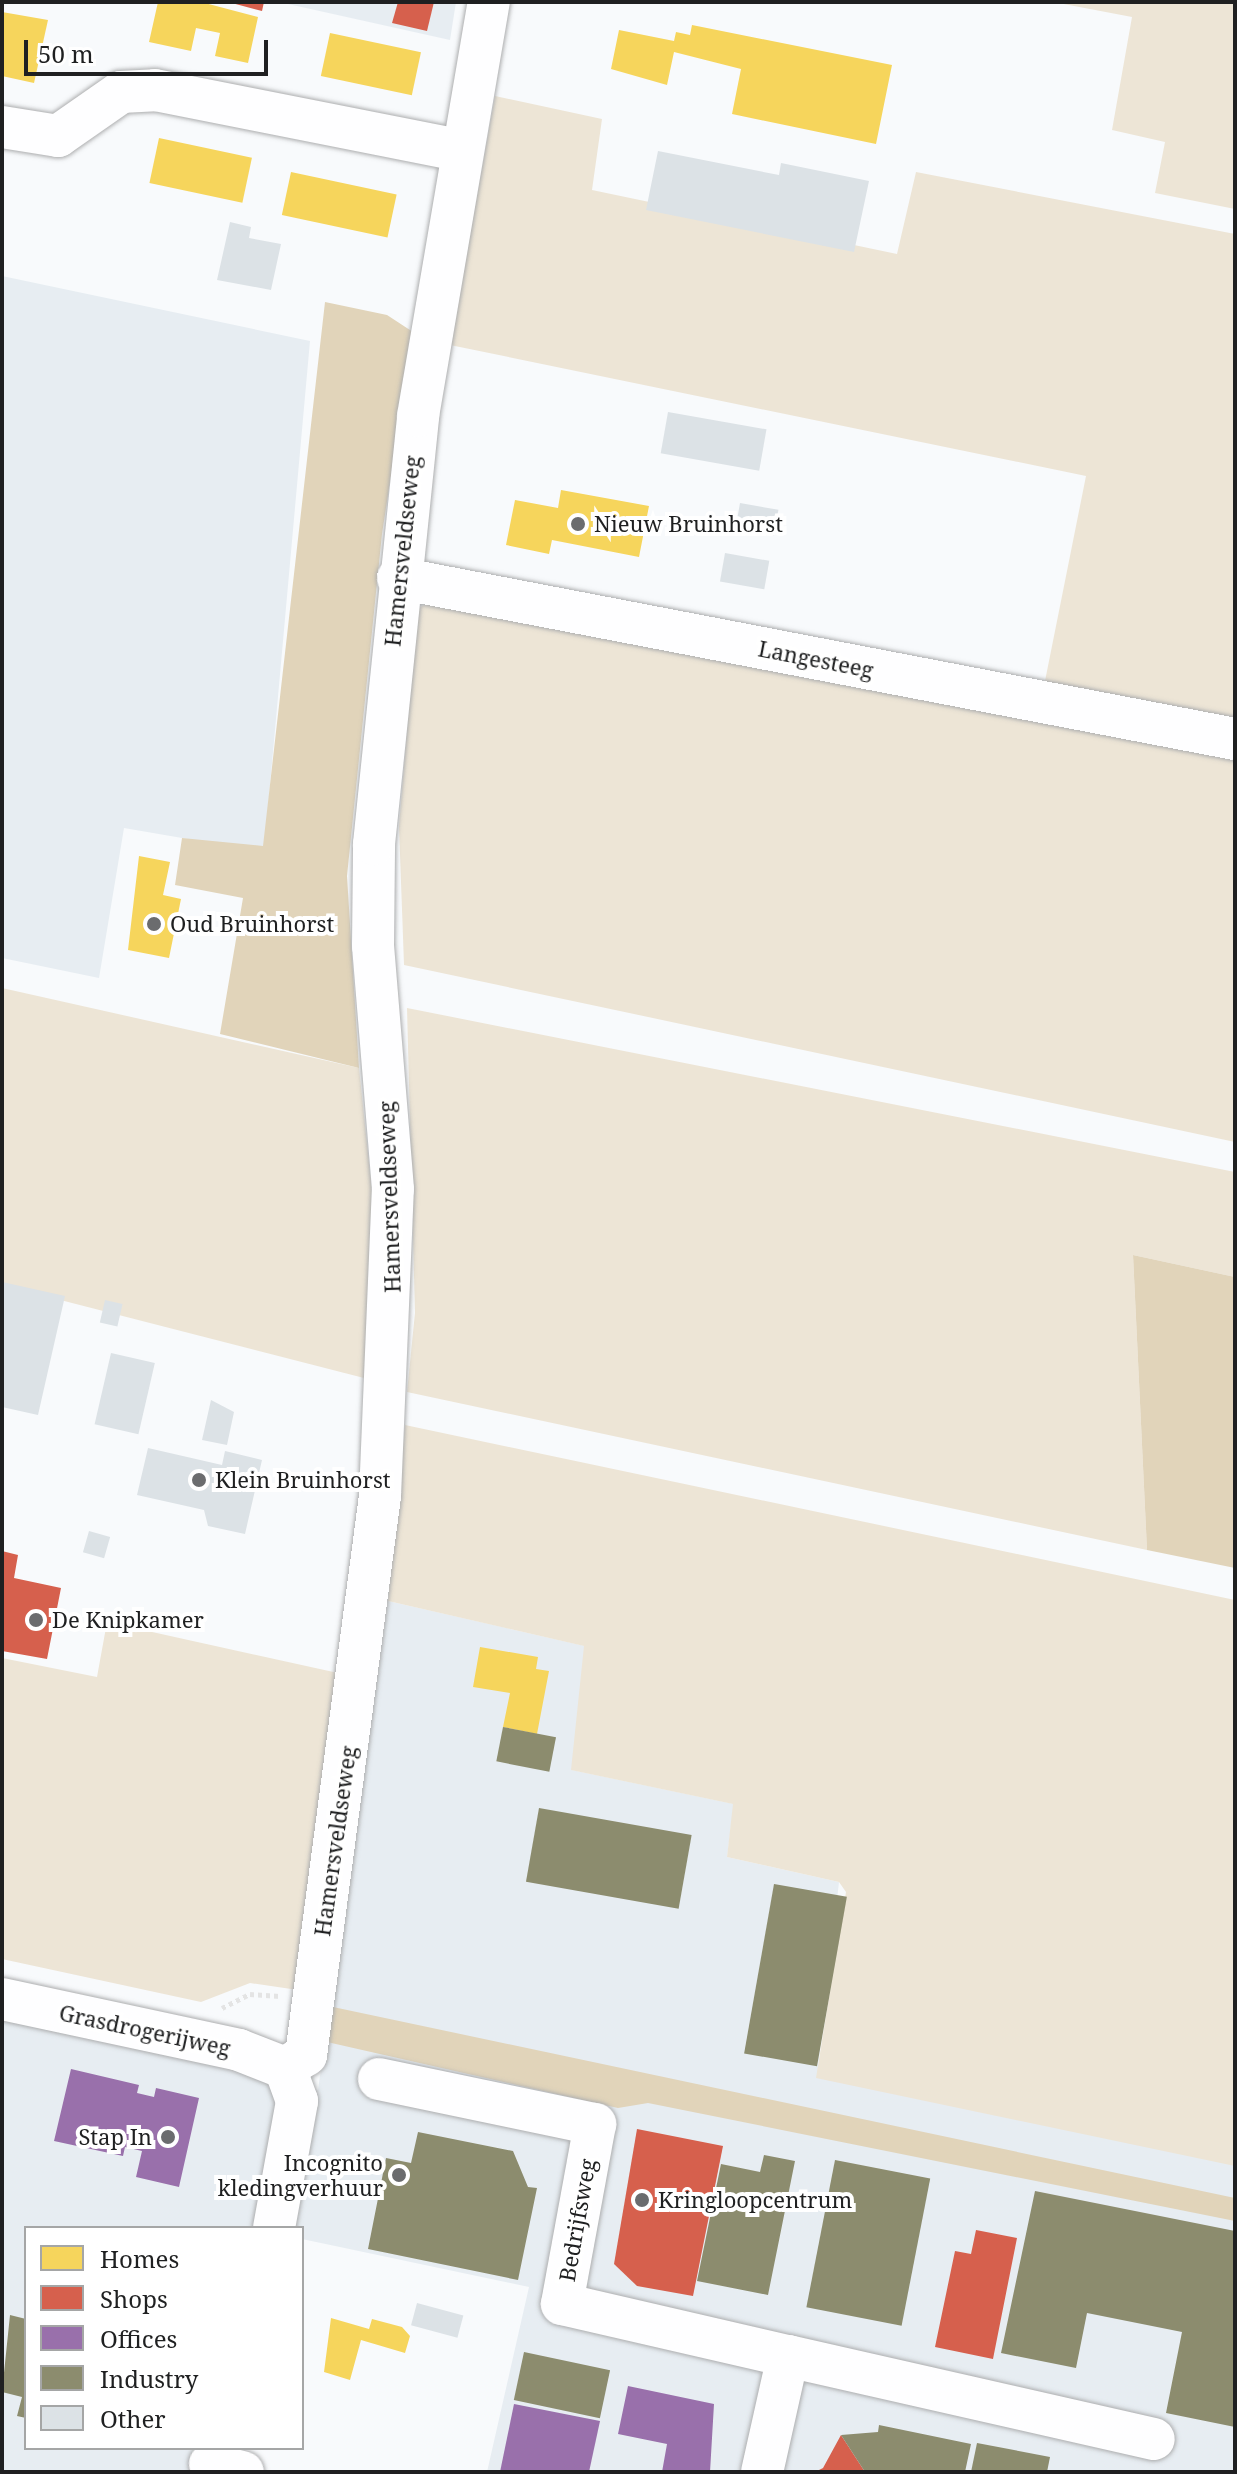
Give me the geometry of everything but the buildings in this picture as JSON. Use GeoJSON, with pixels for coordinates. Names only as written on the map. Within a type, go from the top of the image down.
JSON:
{"type":"FeatureCollection","features":[{"type":"Feature","properties":{"kind":"street","name":"Hamersveldseweg"},"geometry":{"type":"LineString","coordinates":[[285,2068],[306,2055],[388,1396],[393,1189],[373,884],[398,578],[459,150],[489,2]]}},
{"type":"Feature","properties":{"kind":"street"},"geometry":{"type":"LineString","coordinates":[[2,127],[58,136],[121,92],[155,90],[459,150]]}},
{"type":"Feature","properties":{"kind":"street","name":"Langesteeg"},"geometry":{"type":"LineString","coordinates":[[398,578],[1235,739]]}},
{"type":"Feature","properties":{"kind":"street","name":"Grasdrogerijweg"},"geometry":{"type":"LineString","coordinates":[[2,1999],[239,2050],[285,2068]]}},
{"type":"Feature","properties":{"kind":"street"},"geometry":{"type":"LineString","coordinates":[[274,2226],[297,2101],[285,2068]]}},
{"type":"Feature","properties":{"kind":"street","name":"Bedrijfsweg"},"geometry":{"type":"LineString","coordinates":[[379,2079],[595,2124],[562,2304],[1154,2439]]}},
{"type":"Feature","properties":{"kind":"street"},"geometry":{"type":"LineString","coordinates":[[762,2472],[788,2356]]}},
{"type":"Feature","properties":{"kind":"shaded area"},"geometry":{"type":"Polygon","coordinates":[[[279,2],[456,2],[450,40],[279,2]]]}},
{"type":"Feature","properties":{"kind":"shaded area"},"geometry":{"type":"Polygon","coordinates":[[[1053,2],[1235,2],[1235,209],[1155,193],[1165,142],[1112,130],[1132,17],[1053,2]]]}},
{"type":"Feature","properties":{"kind":"shaded area"},"geometry":{"type":"Polygon","coordinates":[[[495,96],[602,119],[592,190],[897,254],[916,172],[1235,234],[1235,723],[1044,686],[1086,476],[450,345],[495,96]]]}},
{"type":"Feature","properties":{"kind":"shaded area"},"geometry":{"type":"Polygon","coordinates":[[[2,276],[310,341],[264,852],[124,828],[99,978],[2,958],[2,276]]]}},
{"type":"Feature","properties":{"kind":"shaded area"},"geometry":{"type":"Polygon","coordinates":[[[325,302],[387,315],[413,332],[382,534],[347,876],[359,1068],[220,1034],[243,898],[175,885],[182,838],[263,846],[325,302]]]}},
{"type":"Feature","properties":{"kind":"shaded area"},"geometry":{"type":"Polygon","coordinates":[[[435,599],[1235,755],[1235,1142],[404,965],[399,826],[417,609],[435,599]]]}},
{"type":"Feature","properties":{"kind":"shaded area"},"geometry":{"type":"Polygon","coordinates":[[[2,988],[359,1068],[373,1201],[364,1378],[2,1285],[2,988]]]}},
{"type":"Feature","properties":{"kind":"shaded area"},"geometry":{"type":"Polygon","coordinates":[[[407,1008],[1235,1172],[1235,1277],[1133,1255],[1147,1550],[407,1392],[415,1313],[407,1008]]]}},
{"type":"Feature","properties":{"kind":"shaded area"},"geometry":{"type":"Polygon","coordinates":[[[1133,1255],[1235,1277],[1235,1568],[1147,1550],[1133,1255]]]}},
{"type":"Feature","properties":{"kind":"shaded area"},"geometry":{"type":"Polygon","coordinates":[[[405,1425],[1235,1600],[1235,2166],[816,2078],[846,1892],[839,1882],[727,1857],[733,1804],[571,1770],[584,1646],[388,1601],[405,1425]]]}},
{"type":"Feature","properties":{"kind":"shaded area"},"geometry":{"type":"Polygon","coordinates":[[[388,1601],[585,1646],[572,1770],[734,1804],[727,1857],[839,1882],[818,2067],[1235,2165],[1235,2472],[487,2472],[529,2287],[304,2239],[304,2226],[24,2226],[24,2450],[224,2450],[218,2472],[2,2472],[2,2013],[318,2090],[388,1601]]]}},
{"type":"Feature","properties":{"kind":"shaded area"},"geometry":{"type":"Polygon","coordinates":[[[107,1622],[338,1673],[298,1990],[250,1983],[201,2002],[2,1959],[2,1658],[97,1677],[107,1622]]]}},
{"type":"Feature","properties":{"kind":"shaded area"},"geometry":{"type":"Polygon","coordinates":[[[333,2007],[1235,2198],[1235,2221],[648,2103],[618,2108],[327,2042],[333,2007]]]}},
{"type":"Feature","properties":{"kind":"place","name":"Nieuw Bruinhorst"},"geometry":{"type":"Point","coordinates":[578,524]}},
{"type":"Feature","properties":{"kind":"place","name":"Oud Bruinhorst"},"geometry":{"type":"Point","coordinates":[154,924]}},
{"type":"Feature","properties":{"kind":"place","name":"Klein Bruinhorst"},"geometry":{"type":"Point","coordinates":[199,1480]}},
{"type":"Feature","properties":{"kind":"place","name":"De Knipkamer"},"geometry":{"type":"Point","coordinates":[36,1620]}},
{"type":"Feature","properties":{"kind":"place","name":"Stap In"},"geometry":{"type":"Point","coordinates":[168,2137]}},
{"type":"Feature","properties":{"kind":"place","name":"Incognito kledingverhuur"},"geometry":{"type":"Point","coordinates":[399,2175]}},
{"type":"Feature","properties":{"kind":"place","name":"Kringloopcentrum"},"geometry":{"type":"Point","coordinates":[642,2200]}}]}
